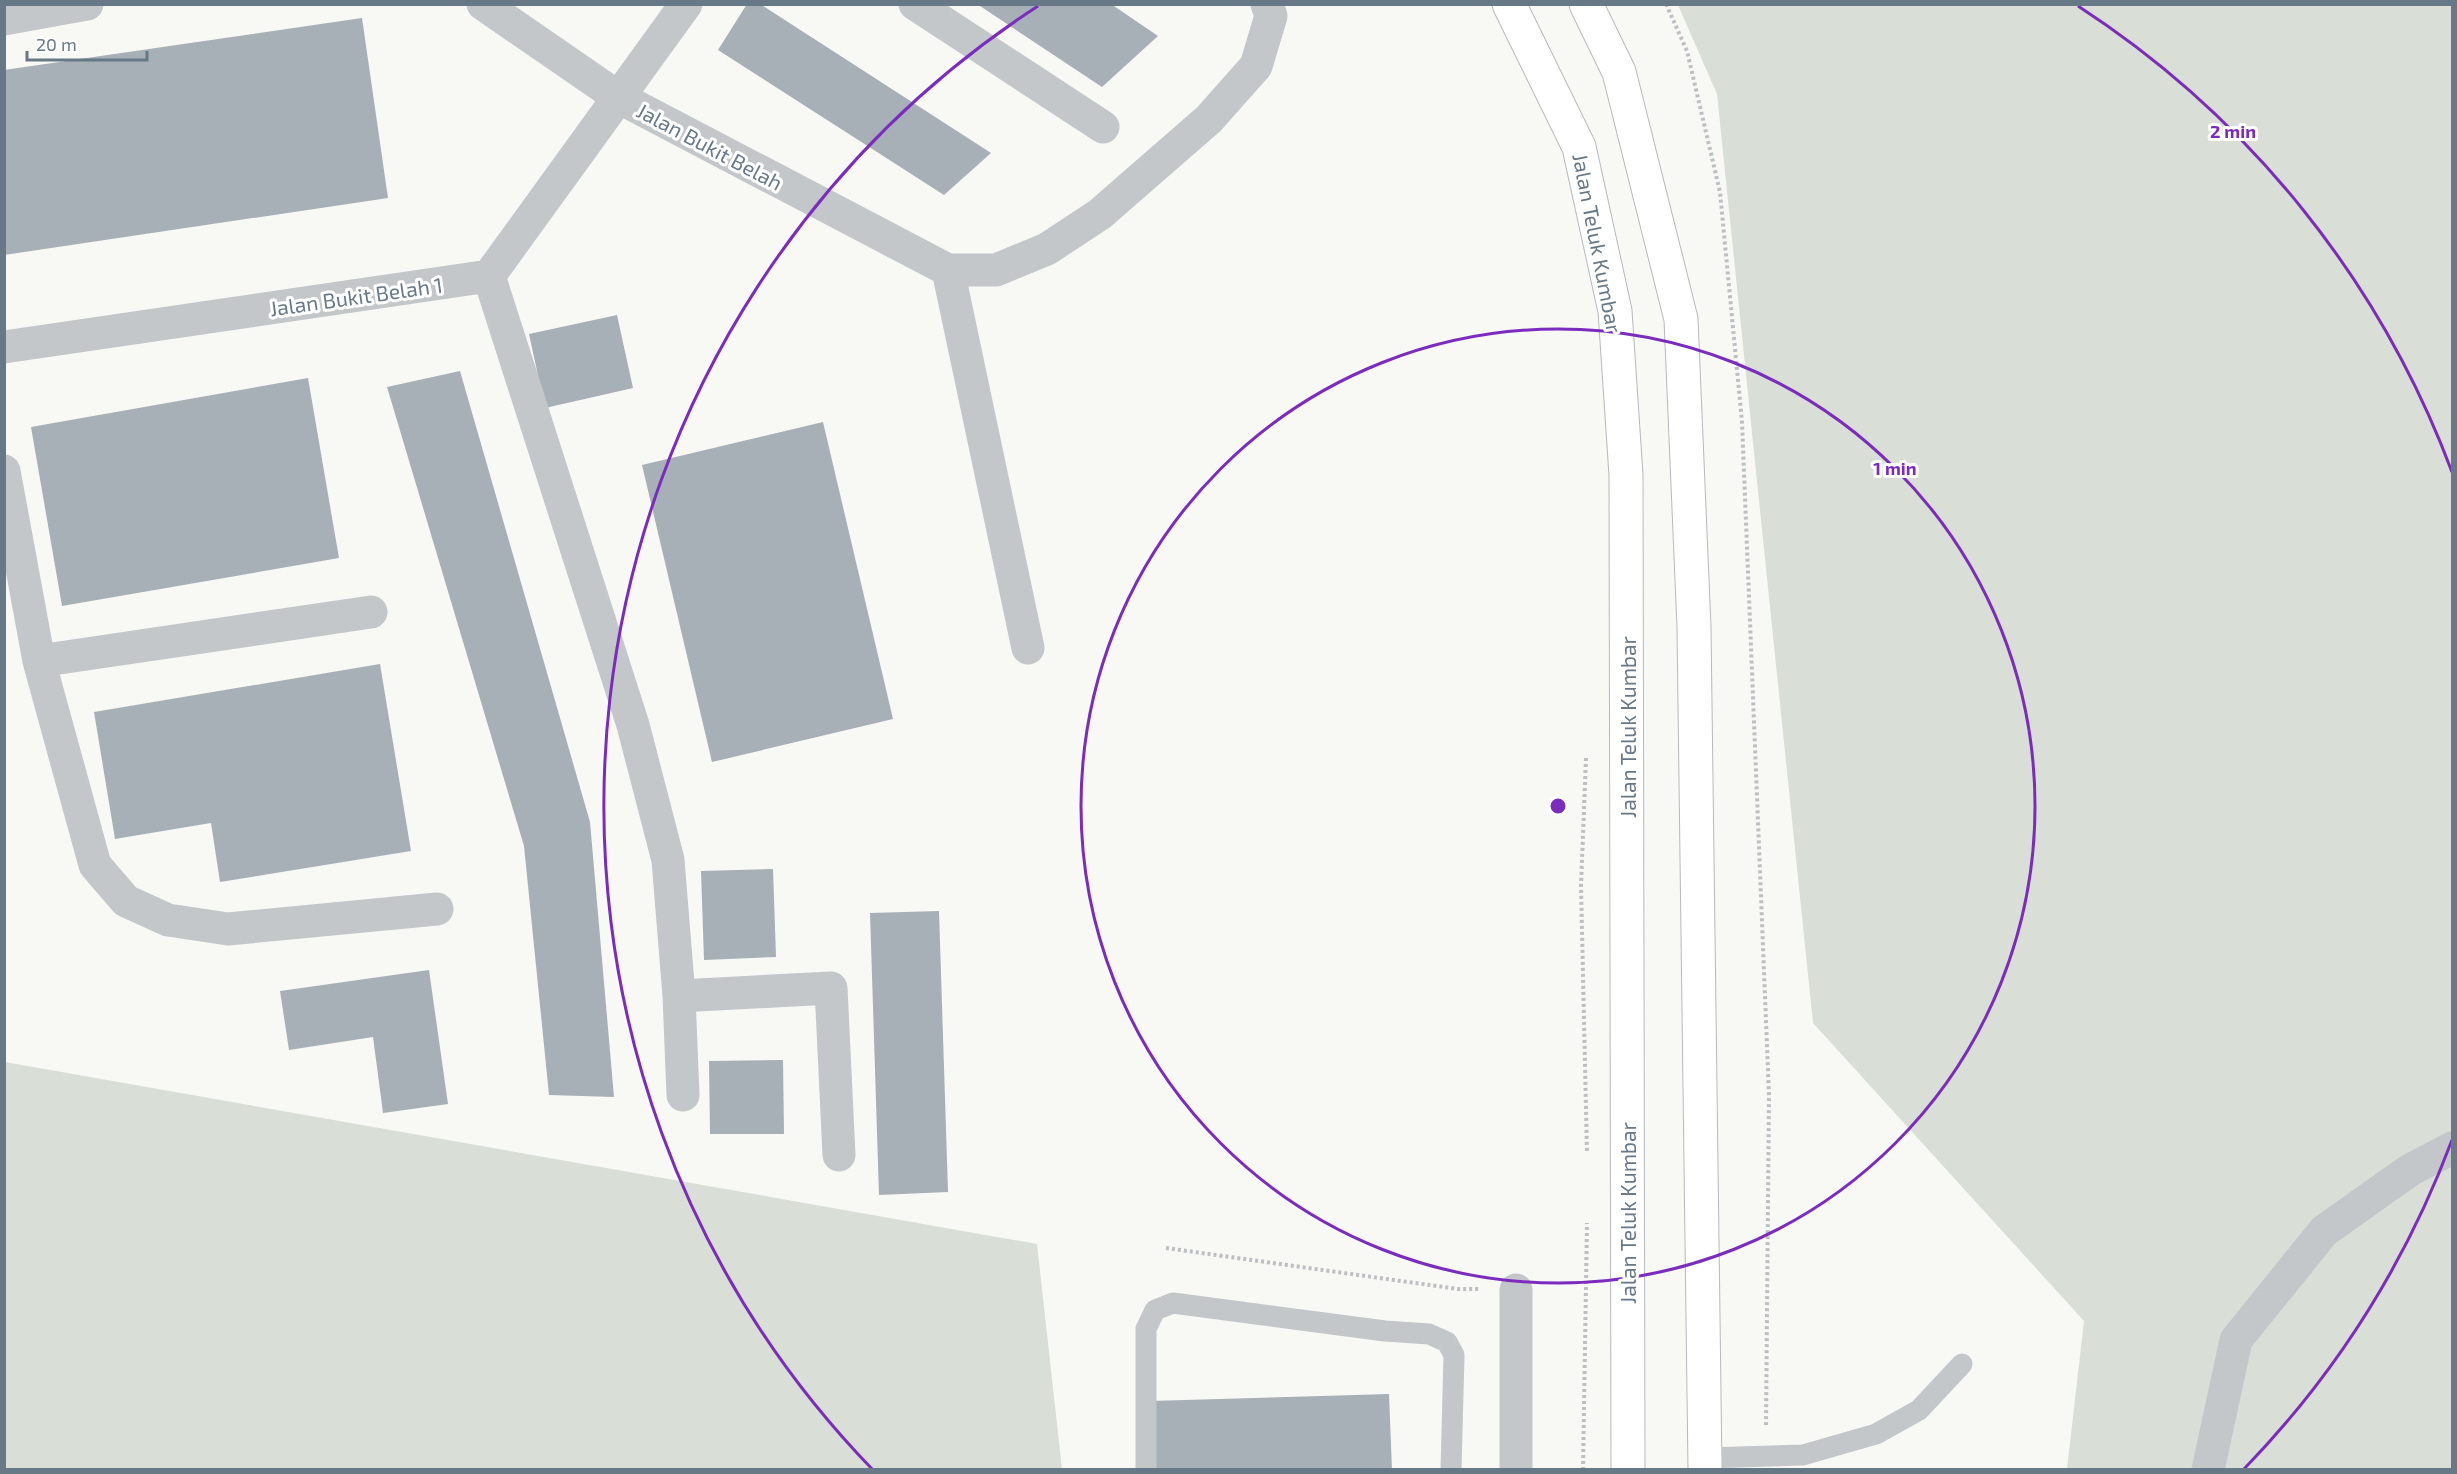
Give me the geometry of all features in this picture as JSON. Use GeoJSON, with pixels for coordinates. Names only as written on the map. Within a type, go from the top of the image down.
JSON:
{"type":"FeatureCollection","features":[{"type":"Feature","properties":{"kind":"highway","name":"Jalan Teluk Kumbar"},"geometry":{"type":"LineString","coordinates":[[1509,4],[1579,147],[1615,311],[1626,475],[1628,1470]]}},
{"type":"Feature","properties":{"kind":"highway"},"geometry":{"type":"LineString","coordinates":[[1586,4],[1619,72],[1681,319],[1694,627],[1704,1464]]}},
{"type":"Feature","properties":{"kind":"street"},"geometry":{"type":"LineString","coordinates":[[4,19],[87,4]]}},
{"type":"Feature","properties":{"kind":"street","name":"Jalan Bukit Belah"},"geometry":{"type":"LineString","coordinates":[[483,4],[618,97],[948,270]]}},
{"type":"Feature","properties":{"kind":"street"},"geometry":{"type":"LineString","coordinates":[[683,1095],[679,996],[668,860],[636,736],[489,276],[686,4]]}},
{"type":"Feature","properties":{"kind":"street"},"geometry":{"type":"LineString","coordinates":[[915,4],[1103,126]]}},
{"type":"Feature","properties":{"kind":"street"},"geometry":{"type":"LineString","coordinates":[[1028,648],[948,270],[996,270],[1047,249],[1100,214],[1209,119],[1256,66],[1269,10]]}},
{"type":"Feature","properties":{"kind":"street","name":"Jalan Bukit Belah 1"},"geometry":{"type":"LineString","coordinates":[[4,347],[489,276]]}},
{"type":"Feature","properties":{"kind":"street"},"geometry":{"type":"LineString","coordinates":[[4,471],[39,661],[95,865],[126,901],[168,920],[228,929],[437,909]]}},
{"type":"Feature","properties":{"kind":"street"},"geometry":{"type":"LineString","coordinates":[[39,661],[371,612]]}},
{"type":"Feature","properties":{"kind":"street"},"geometry":{"type":"LineString","coordinates":[[679,996],[831,988],[839,1155]]}},
{"type":"Feature","properties":{"kind":"street"},"geometry":{"type":"LineString","coordinates":[[2208,1470],[2236,1340],[2324,1231],[2410,1170],[2452,1148]]}},
{"type":"Feature","properties":{"kind":"street"},"geometry":{"type":"LineString","coordinates":[[1516,1290],[1516,1470]]}},
{"type":"Feature","properties":{"kind":"lane"},"geometry":{"type":"LineString","coordinates":[[1146,1470],[1146,1329],[1155,1310],[1173,1303],[1385,1331],[1429,1334],[1447,1342],[1454,1355],[1451,1470]]}},
{"type":"Feature","properties":{"kind":"lane"},"geometry":{"type":"LineString","coordinates":[[1704,1464],[1803,1455],[1876,1434],[1919,1410],[1962,1364]]}},
{"type":"Feature","properties":{"kind":"path"},"geometry":{"type":"LineString","coordinates":[[1666,4],[1687,51],[1720,192],[1742,422],[1769,1096],[1765,1457]]}},
{"type":"Feature","properties":{"kind":"path"},"geometry":{"type":"LineString","coordinates":[[1587,755],[1581,886],[1587,1162]]}},
{"type":"Feature","properties":{"kind":"path"},"geometry":{"type":"LineString","coordinates":[[1583,1470],[1587,1221]]}},
{"type":"Feature","properties":{"kind":"path"},"geometry":{"type":"LineString","coordinates":[[1166,1248],[1458,1289],[1516,1290]]}},
{"type":"Feature","properties":{"kind":"shaded area"},"geometry":{"type":"Polygon","coordinates":[[[1678,5],[2452,5],[2452,1469],[2067,1469],[2084,1321],[1813,1023],[1717,94],[1678,5]]]}},
{"type":"Feature","properties":{"kind":"shaded area"},"geometry":{"type":"Polygon","coordinates":[[[5,1062],[1037,1244],[1062,1469],[5,1469],[5,1062]]]}},
{"type":"Feature","properties":{"kind":"building"},"geometry":{"type":"Polygon","coordinates":[[[747,4],[760,4],[991,153],[944,195],[718,50],[747,4]]]}},
{"type":"Feature","properties":{"kind":"building"},"geometry":{"type":"Polygon","coordinates":[[[977,4],[1111,4],[1158,36],[1102,87],[977,4]]]}},
{"type":"Feature","properties":{"kind":"building"},"geometry":{"type":"Polygon","coordinates":[[[362,18],[388,198],[4,255],[4,70],[362,18]]]}},
{"type":"Feature","properties":{"kind":"building"},"geometry":{"type":"Polygon","coordinates":[[[617,315],[633,388],[545,408],[529,334],[617,315]]]}},
{"type":"Feature","properties":{"kind":"building"},"geometry":{"type":"Polygon","coordinates":[[[460,371],[590,822],[614,1097],[549,1095],[524,846],[387,387],[460,371]]]}},
{"type":"Feature","properties":{"kind":"building"},"geometry":{"type":"Polygon","coordinates":[[[308,378],[339,558],[62,606],[31,427],[308,378]]]}},
{"type":"Feature","properties":{"kind":"building"},"geometry":{"type":"Polygon","coordinates":[[[823,422],[893,719],[712,762],[642,465],[823,422]]]}},
{"type":"Feature","properties":{"kind":"building"},"geometry":{"type":"Polygon","coordinates":[[[380,664],[411,851],[220,882],[211,823],[115,839],[94,712],[380,664]]]}},
{"type":"Feature","properties":{"kind":"building"},"geometry":{"type":"Polygon","coordinates":[[[773,869],[776,957],[704,960],[701,871],[773,869]]]}},
{"type":"Feature","properties":{"kind":"building"},"geometry":{"type":"Polygon","coordinates":[[[939,911],[948,1192],[879,1195],[870,913],[939,911]]]}},
{"type":"Feature","properties":{"kind":"building"},"geometry":{"type":"Polygon","coordinates":[[[429,970],[448,1104],[383,1113],[373,1037],[289,1050],[280,991],[429,970]]]}},
{"type":"Feature","properties":{"kind":"building"},"geometry":{"type":"Polygon","coordinates":[[[783,1060],[784,1134],[710,1134],[709,1061],[783,1060]]]}},
{"type":"Feature","properties":{"kind":"building"},"geometry":{"type":"Polygon","coordinates":[[[1389,1394],[1392,1470],[1153,1470],[1150,1401],[1389,1394]]]}}]}
